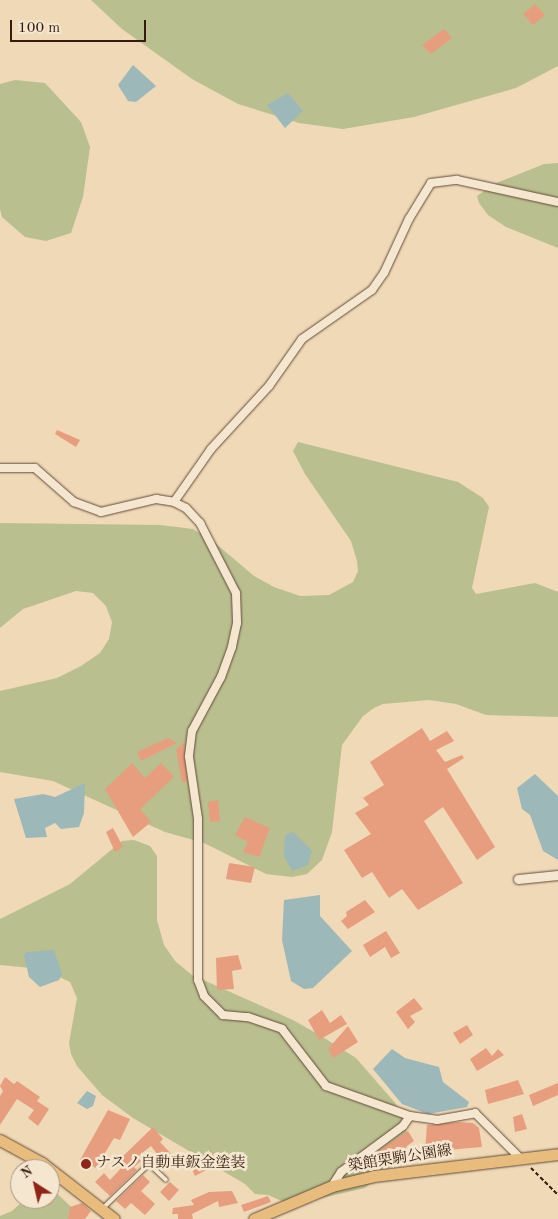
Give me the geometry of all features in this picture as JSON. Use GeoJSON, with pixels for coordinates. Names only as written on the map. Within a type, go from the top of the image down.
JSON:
{"type":"FeatureCollection","features":[{"type":"Feature","properties":{"kind":"main road"},"geometry":{"type":"LineString","coordinates":[[0,1140],[42,1163],[114,1219]]}},
{"type":"Feature","properties":{"kind":"main road","name":"築館栗駒公園線"},"geometry":{"type":"LineString","coordinates":[[254,1219],[332,1186],[416,1169],[558,1154]]}},
{"type":"Feature","properties":{"kind":"street"},"geometry":{"type":"LineString","coordinates":[[174,502],[211,449],[269,386],[302,339],[372,290],[384,273],[409,219],[431,183],[457,180],[558,202]]}},
{"type":"Feature","properties":{"kind":"street"},"geometry":{"type":"LineString","coordinates":[[0,468],[35,468],[74,502],[101,512],[156,499],[174,502],[186,508],[200,523],[236,593],[237,623],[232,647],[221,677],[192,731],[189,757],[198,819],[198,980],[204,996],[223,1016],[248,1017],[282,1029],[326,1086],[410,1116],[438,1120],[474,1113],[520,1158]]}},
{"type":"Feature","properties":{"kind":"street"},"geometry":{"type":"LineString","coordinates":[[518,880],[558,875]]}},
{"type":"Feature","properties":{"kind":"street"},"geometry":{"type":"LineString","coordinates":[[332,1186],[341,1172],[403,1126],[410,1116]]}},
{"type":"Feature","properties":{"kind":"lane"},"geometry":{"type":"LineString","coordinates":[[101,1210],[149,1164],[166,1180]]}},
{"type":"Feature","properties":{"kind":"path"},"geometry":{"type":"LineString","coordinates":[[520,1158],[558,1195]]}},
{"type":"Feature","properties":{"kind":"green space"},"geometry":{"type":"Polygon","coordinates":[[[91,0],[558,0],[558,66],[516,88],[414,117],[343,129],[299,123],[238,104],[192,79],[122,29],[91,0]]]}},
{"type":"Feature","properties":{"kind":"green space"},"geometry":{"type":"Polygon","coordinates":[[[15,80],[45,83],[81,122],[90,147],[83,197],[71,233],[46,241],[25,237],[2,217],[0,209],[0,84],[15,80]]]}},
{"type":"Feature","properties":{"kind":"green space"},"geometry":{"type":"Polygon","coordinates":[[[558,163],[558,248],[506,227],[488,215],[479,203],[477,196],[494,184],[544,164],[558,163]]]}},
{"type":"Feature","properties":{"kind":"green space"},"geometry":{"type":"Polygon","coordinates":[[[298,442],[458,482],[483,498],[489,507],[472,588],[476,594],[535,583],[558,592],[558,717],[486,715],[456,704],[429,700],[383,704],[374,708],[363,716],[342,745],[332,832],[322,860],[307,874],[292,877],[266,874],[204,843],[165,832],[53,781],[0,772],[0,691],[57,678],[81,666],[100,653],[109,639],[112,622],[106,606],[93,593],[76,591],[23,609],[0,628],[0,523],[160,525],[193,529],[214,542],[254,576],[274,587],[300,596],[329,595],[353,582],[358,571],[357,561],[351,541],[305,474],[293,451],[298,442]]]}},
{"type":"Feature","properties":{"kind":"green space"},"geometry":{"type":"Polygon","coordinates":[[[134,840],[150,846],[157,856],[157,920],[164,945],[175,961],[192,975],[293,1020],[356,1058],[396,1104],[406,1129],[408,1144],[401,1157],[365,1188],[291,1205],[268,1195],[255,1194],[245,1184],[133,1118],[102,1095],[77,1066],[71,1054],[69,1043],[77,998],[70,982],[42,969],[0,965],[0,919],[70,884],[122,841],[134,840]]]}},
{"type":"Feature","properties":{"kind":"green space"},"geometry":{"type":"Polygon","coordinates":[[[60,1196],[84,1219],[0,1219],[0,1216],[14,1209],[60,1209],[60,1196]]]}},
{"type":"Feature","properties":{"kind":"water"},"geometry":{"type":"Polygon","coordinates":[[[133,65],[156,86],[136,102],[128,101],[118,85],[133,65]]]}},
{"type":"Feature","properties":{"kind":"water"},"geometry":{"type":"Polygon","coordinates":[[[288,93],[303,111],[285,128],[267,105],[288,93]]]}},
{"type":"Feature","properties":{"kind":"water"},"geometry":{"type":"Polygon","coordinates":[[[535,774],[558,796],[558,860],[543,851],[530,815],[522,809],[517,788],[535,774]]]}},
{"type":"Feature","properties":{"kind":"water"},"geometry":{"type":"Polygon","coordinates":[[[85,783],[84,813],[79,827],[61,829],[55,823],[45,828],[47,837],[26,838],[14,799],[43,794],[55,797],[85,783]]]}},
{"type":"Feature","properties":{"kind":"water"},"geometry":{"type":"Polygon","coordinates":[[[293,832],[312,851],[308,865],[292,871],[284,856],[285,835],[293,832]]]}},
{"type":"Feature","properties":{"kind":"water"},"geometry":{"type":"Polygon","coordinates":[[[320,895],[320,916],[352,951],[313,988],[304,989],[291,981],[282,940],[284,900],[320,895]]]}},
{"type":"Feature","properties":{"kind":"water"},"geometry":{"type":"Polygon","coordinates":[[[54,950],[62,974],[59,980],[40,987],[29,977],[24,956],[26,952],[54,950]]]}},
{"type":"Feature","properties":{"kind":"water"},"geometry":{"type":"Polygon","coordinates":[[[392,1049],[405,1058],[439,1067],[443,1082],[469,1102],[467,1107],[428,1114],[402,1104],[373,1069],[392,1049]]]}},
{"type":"Feature","properties":{"kind":"water"},"geometry":{"type":"Polygon","coordinates":[[[87,1091],[96,1096],[93,1106],[87,1109],[77,1103],[87,1091]]]}},
{"type":"Feature","properties":{"kind":"building"},"geometry":{"type":"Polygon","coordinates":[[[535,4],[545,15],[533,25],[523,14],[535,4]]]}},
{"type":"Feature","properties":{"kind":"building"},"geometry":{"type":"Polygon","coordinates":[[[444,29],[452,38],[431,54],[422,45],[444,29]]]}},
{"type":"Feature","properties":{"kind":"building"},"geometry":{"type":"Polygon","coordinates":[[[57,430],[80,440],[76,447],[55,434],[57,430]]]}},
{"type":"Feature","properties":{"kind":"building"},"geometry":{"type":"Polygon","coordinates":[[[422,728],[430,741],[447,731],[454,741],[436,750],[445,762],[462,755],[464,758],[447,769],[495,847],[477,860],[443,807],[424,821],[463,883],[418,910],[402,889],[389,898],[372,872],[362,878],[344,850],[371,834],[355,813],[369,805],[363,798],[384,785],[370,762],[422,728]]]}},
{"type":"Feature","properties":{"kind":"building"},"geometry":{"type":"Polygon","coordinates":[[[168,738],[177,743],[141,761],[137,752],[168,738]]]}},
{"type":"Feature","properties":{"kind":"building"},"geometry":{"type":"Polygon","coordinates":[[[184,742],[187,782],[182,782],[176,750],[184,742]]]}},
{"type":"Feature","properties":{"kind":"building"},"geometry":{"type":"Polygon","coordinates":[[[132,763],[145,778],[161,763],[174,777],[140,809],[151,822],[133,837],[105,789],[132,763]]]}},
{"type":"Feature","properties":{"kind":"building"},"geometry":{"type":"Polygon","coordinates":[[[218,800],[220,821],[210,822],[208,802],[218,800]]]}},
{"type":"Feature","properties":{"kind":"building"},"geometry":{"type":"Polygon","coordinates":[[[245,817],[270,828],[259,857],[243,852],[248,842],[235,835],[245,817]]]}},
{"type":"Feature","properties":{"kind":"building"},"geometry":{"type":"Polygon","coordinates":[[[113,828],[123,847],[115,852],[106,832],[113,828]]]}},
{"type":"Feature","properties":{"kind":"building"},"geometry":{"type":"Polygon","coordinates":[[[229,863],[255,867],[251,883],[226,879],[229,863]]]}},
{"type":"Feature","properties":{"kind":"building"},"geometry":{"type":"Polygon","coordinates":[[[365,900],[375,912],[348,929],[341,921],[347,916],[346,912],[365,900]]]}},
{"type":"Feature","properties":{"kind":"building"},"geometry":{"type":"Polygon","coordinates":[[[386,931],[400,953],[391,958],[385,947],[370,957],[363,945],[386,931]]]}},
{"type":"Feature","properties":{"kind":"building"},"geometry":{"type":"Polygon","coordinates":[[[238,955],[242,969],[232,971],[234,989],[217,990],[216,958],[238,955]]]}},
{"type":"Feature","properties":{"kind":"building"},"geometry":{"type":"Polygon","coordinates":[[[414,998],[423,1009],[410,1016],[415,1022],[408,1029],[396,1012],[414,998]]]}},
{"type":"Feature","properties":{"kind":"building"},"geometry":{"type":"Polygon","coordinates":[[[322,1010],[330,1023],[341,1015],[347,1024],[319,1040],[308,1020],[322,1010]]]}},
{"type":"Feature","properties":{"kind":"building"},"geometry":{"type":"Polygon","coordinates":[[[467,1025],[473,1035],[460,1044],[453,1033],[467,1025]]]}},
{"type":"Feature","properties":{"kind":"building"},"geometry":{"type":"Polygon","coordinates":[[[348,1026],[358,1042],[333,1058],[328,1049],[348,1026]]]}},
{"type":"Feature","properties":{"kind":"building"},"geometry":{"type":"Polygon","coordinates":[[[486,1048],[492,1056],[498,1049],[504,1055],[477,1071],[470,1059],[486,1048]]]}},
{"type":"Feature","properties":{"kind":"building"},"geometry":{"type":"Polygon","coordinates":[[[5,1077],[14,1084],[17,1081],[40,1097],[37,1101],[49,1109],[38,1126],[28,1118],[34,1110],[17,1099],[0,1125],[0,1096],[3,1091],[0,1086],[5,1077]]]}},
{"type":"Feature","properties":{"kind":"building"},"geometry":{"type":"Polygon","coordinates":[[[518,1080],[524,1094],[488,1104],[485,1090],[518,1080]]]}},
{"type":"Feature","properties":{"kind":"building"},"geometry":{"type":"Polygon","coordinates":[[[558,1083],[558,1095],[533,1106],[529,1095],[558,1083]]]}},
{"type":"Feature","properties":{"kind":"building"},"geometry":{"type":"Polygon","coordinates":[[[108,1110],[130,1119],[120,1140],[114,1138],[96,1168],[80,1160],[108,1110]]]}},
{"type":"Feature","properties":{"kind":"building"},"geometry":{"type":"Polygon","coordinates":[[[522,1114],[527,1129],[515,1132],[513,1117],[522,1114]]]}},
{"type":"Feature","properties":{"kind":"building"},"geometry":{"type":"Polygon","coordinates":[[[459,1122],[473,1123],[479,1128],[482,1147],[425,1152],[427,1125],[459,1122]]]}},
{"type":"Feature","properties":{"kind":"building"},"geometry":{"type":"Polygon","coordinates":[[[153,1127],[163,1139],[160,1142],[176,1159],[167,1167],[151,1146],[137,1157],[141,1161],[134,1167],[137,1170],[110,1196],[95,1182],[104,1173],[110,1180],[123,1166],[118,1161],[153,1127]]]}},
{"type":"Feature","properties":{"kind":"building"},"geometry":{"type":"Polygon","coordinates":[[[408,1131],[414,1141],[381,1164],[374,1154],[408,1131]]]}},
{"type":"Feature","properties":{"kind":"building"},"geometry":{"type":"Polygon","coordinates":[[[211,1151],[221,1162],[195,1176],[190,1165],[211,1151]]]}},
{"type":"Feature","properties":{"kind":"building"},"geometry":{"type":"Polygon","coordinates":[[[143,1175],[150,1182],[141,1191],[155,1204],[145,1215],[131,1203],[125,1209],[116,1201],[143,1175]]]}},
{"type":"Feature","properties":{"kind":"building"},"geometry":{"type":"Polygon","coordinates":[[[170,1182],[179,1190],[169,1201],[160,1192],[170,1182]]]}},
{"type":"Feature","properties":{"kind":"building"},"geometry":{"type":"Polygon","coordinates":[[[232,1191],[238,1203],[219,1207],[218,1201],[192,1214],[193,1219],[178,1219],[178,1214],[172,1214],[173,1208],[194,1205],[191,1200],[209,1192],[232,1191]]]}},
{"type":"Feature","properties":{"kind":"building"},"geometry":{"type":"Polygon","coordinates":[[[268,1196],[271,1202],[244,1212],[241,1205],[268,1196]]]}},
{"type":"Feature","properties":{"kind":"building"},"geometry":{"type":"Polygon","coordinates":[[[82,1203],[91,1211],[85,1219],[68,1219],[70,1207],[82,1203]]]}},
{"type":"Feature","properties":{"kind":"place","name":"ナスノ自動車鈑金塗装"},"geometry":{"type":"Point","coordinates":[86,1164]}}]}
